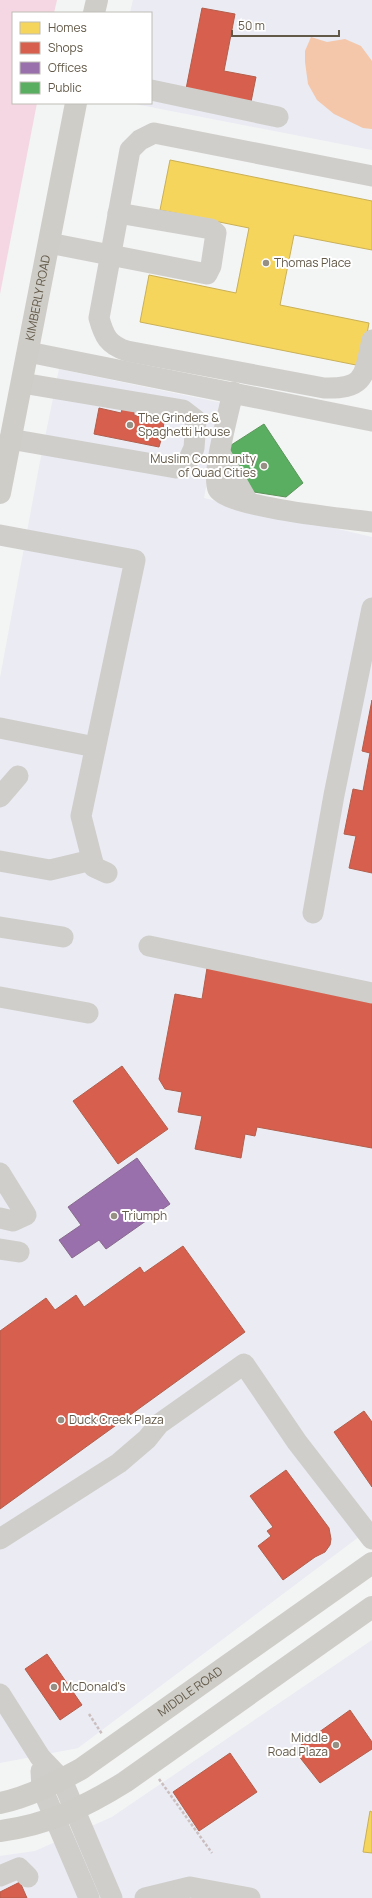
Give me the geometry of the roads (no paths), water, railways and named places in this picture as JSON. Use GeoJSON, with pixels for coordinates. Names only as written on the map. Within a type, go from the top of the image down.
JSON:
{"type":"FeatureCollection","features":[{"type":"Feature","properties":{"kind":"main road"},"geometry":{"type":"LineString","coordinates":[[94,12],[96,0]]}},
{"type":"Feature","properties":{"kind":"main road","name":"KIMBERLY ROAD"},"geometry":{"type":"LineString","coordinates":[[0,493],[76,104]]}},
{"type":"Feature","properties":{"kind":"main road","name":"MIDDLE ROAD"},"geometry":{"type":"LineString","coordinates":[[0,1803],[16,1800],[52,1784],[105,1753],[372,1563]]}},
{"type":"Feature","properties":{"kind":"main road"},"geometry":{"type":"LineString","coordinates":[[0,1832],[16,1829],[65,1814],[94,1801],[126,1782],[372,1607]]}},
{"type":"Feature","properties":{"kind":"lane"},"geometry":{"type":"LineString","coordinates":[[152,90],[278,117]]}},
{"type":"Feature","properties":{"kind":"lane"},"geometry":{"type":"LineString","coordinates":[[372,176],[154,133],[140,140],[130,150],[109,256],[99,318],[103,334],[116,347],[324,388],[351,386],[360,380],[366,369],[372,340]]}},
{"type":"Feature","properties":{"kind":"lane"},"geometry":{"type":"LineString","coordinates":[[49,243],[109,256],[207,274],[211,266],[216,233],[211,229],[118,213]]}},
{"type":"Feature","properties":{"kind":"lane"},"geometry":{"type":"LineString","coordinates":[[28,352],[372,421]]}},
{"type":"Feature","properties":{"kind":"lane"},"geometry":{"type":"LineString","coordinates":[[10,439],[176,468],[188,461],[194,448],[196,420],[184,410],[22,383]]}},
{"type":"Feature","properties":{"kind":"lane"},"geometry":{"type":"LineString","coordinates":[[233,392],[216,474],[218,489],[224,495],[263,507],[372,522]]}},
{"type":"Feature","properties":{"kind":"lane"},"geometry":{"type":"LineString","coordinates":[[0,535],[135,560],[81,816],[99,867],[50,870],[0,861]]}},
{"type":"Feature","properties":{"kind":"lane"},"geometry":{"type":"LineString","coordinates":[[313,913],[334,795],[372,608]]}},
{"type":"Feature","properties":{"kind":"lane"},"geometry":{"type":"LineString","coordinates":[[0,728],[95,747]]}},
{"type":"Feature","properties":{"kind":"lane"},"geometry":{"type":"LineString","coordinates":[[0,797],[18,776]]}},
{"type":"Feature","properties":{"kind":"lane"},"geometry":{"type":"LineString","coordinates":[[0,926],[62,937]]}},
{"type":"Feature","properties":{"kind":"lane"},"geometry":{"type":"LineString","coordinates":[[148,946],[372,992]]}},
{"type":"Feature","properties":{"kind":"lane"},"geometry":{"type":"LineString","coordinates":[[0,997],[88,1013]]}},
{"type":"Feature","properties":{"kind":"lane"},"geometry":{"type":"LineString","coordinates":[[0,1173],[26,1215],[13,1221],[0,1218]]}},
{"type":"Feature","properties":{"kind":"lane"},"geometry":{"type":"LineString","coordinates":[[0,1539],[119,1463],[147,1438],[159,1424],[244,1364],[297,1442],[372,1539]]}},
{"type":"Feature","properties":{"kind":"lane"},"geometry":{"type":"LineString","coordinates":[[0,1694],[40,1757],[65,1814],[112,1898]]}},
{"type":"Feature","properties":{"kind":"lane"},"geometry":{"type":"LineString","coordinates":[[65,1814],[88,1898]]}},
{"type":"Feature","properties":{"kind":"lane"},"geometry":{"type":"LineString","coordinates":[[0,1876],[19,1868],[28,1877]]}},
{"type":"Feature","properties":{"kind":"lane"},"geometry":{"type":"LineString","coordinates":[[145,1898],[190,1888],[239,1897]]}},
{"type":"Feature","properties":{"kind":"place","name":"Thomas Place"},"geometry":{"type":"Point","coordinates":[266,263]}},
{"type":"Feature","properties":{"kind":"place","name":"The Grinders & Spaghetti House"},"geometry":{"type":"Point","coordinates":[130,425]}},
{"type":"Feature","properties":{"kind":"place","name":"Muslim Community of Quad Cities"},"geometry":{"type":"Point","coordinates":[264,466]}},
{"type":"Feature","properties":{"kind":"place","name":"Triumph"},"geometry":{"type":"Point","coordinates":[114,1216]}},
{"type":"Feature","properties":{"kind":"place","name":"Duck Creek Plaza"},"geometry":{"type":"Point","coordinates":[61,1420]}},
{"type":"Feature","properties":{"kind":"place","name":"McDonald's"},"geometry":{"type":"Point","coordinates":[54,1687]}},
{"type":"Feature","properties":{"kind":"place","name":"Middle Road Plaza"},"geometry":{"type":"Point","coordinates":[336,1745]}}]}
